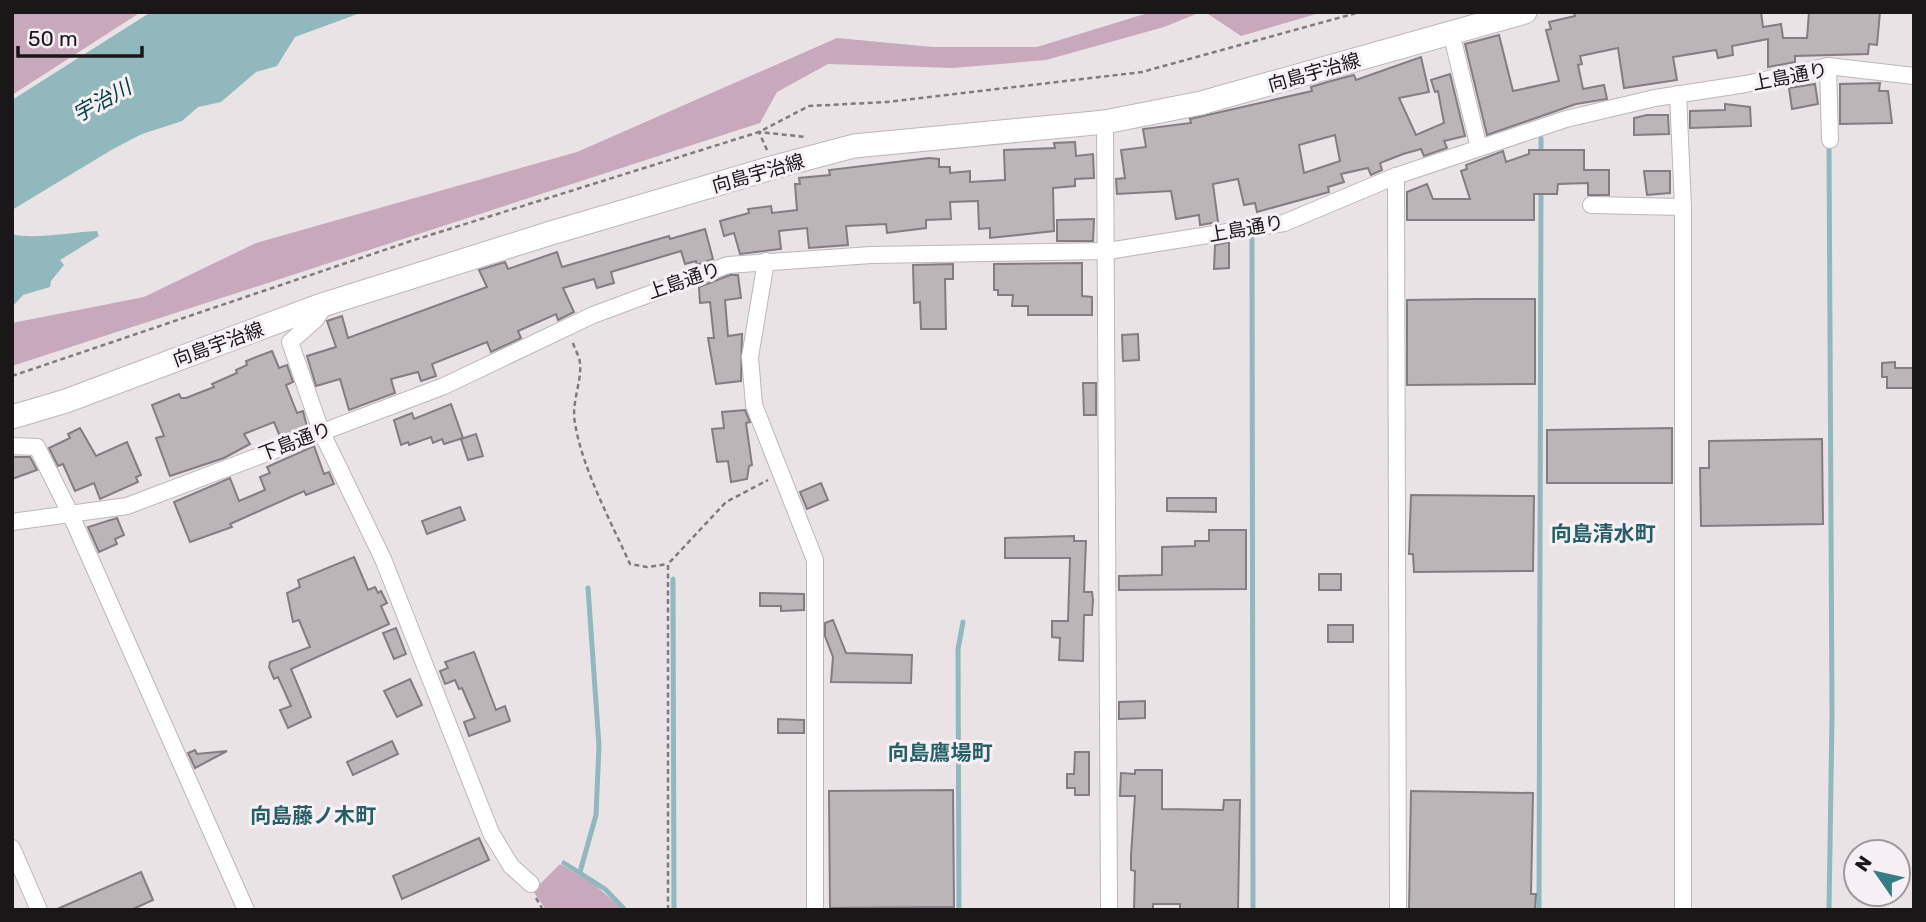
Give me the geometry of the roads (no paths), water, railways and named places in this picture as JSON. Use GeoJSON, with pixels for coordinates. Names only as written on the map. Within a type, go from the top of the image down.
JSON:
{"type":"FeatureCollection","features":[{"type":"Feature","properties":{"kind":"main road","name":"向島宇治線"},"geometry":{"type":"LineString","coordinates":[[12,417],[66,401],[326,304],[551,233],[853,146],[1105,122],[1201,103],[1525,12]]}},
{"type":"Feature","properties":{"kind":"street"},"geometry":{"type":"LineString","coordinates":[[1451,32],[1479,148]]}},
{"type":"Feature","properties":{"kind":"street"},"geometry":{"type":"LineString","coordinates":[[1828,66],[1830,139]]}},
{"type":"Feature","properties":{"kind":"street","name":"上島通り"},"geometry":{"type":"LineString","coordinates":[[568,327],[648,292],[728,265],[871,255],[1108,251],[1284,223],[1396,176],[1566,119],[1678,94],[1746,84],[1828,66],[1914,76]]}},
{"type":"Feature","properties":{"kind":"street"},"geometry":{"type":"LineString","coordinates":[[1678,94],[1683,207],[1683,910]]}},
{"type":"Feature","properties":{"kind":"street"},"geometry":{"type":"LineString","coordinates":[[1105,122],[1108,251],[1109,910]]}},
{"type":"Feature","properties":{"kind":"street"},"geometry":{"type":"LineString","coordinates":[[1396,176],[1398,910]]}},
{"type":"Feature","properties":{"kind":"street"},"geometry":{"type":"LineString","coordinates":[[1591,205],[1683,207]]}},
{"type":"Feature","properties":{"kind":"street"},"geometry":{"type":"LineString","coordinates":[[766,261],[750,357],[754,405],[815,560],[815,910]]}},
{"type":"Feature","properties":{"kind":"street"},"geometry":{"type":"LineString","coordinates":[[326,304],[315,320],[290,342],[321,431],[383,559],[491,834],[511,866],[531,884]]}},
{"type":"Feature","properties":{"kind":"street","name":"下島通り"},"geometry":{"type":"LineString","coordinates":[[12,522],[127,506],[444,386],[568,327]]}},
{"type":"Feature","properties":{"kind":"street"},"geometry":{"type":"LineString","coordinates":[[12,446],[37,447],[70,513],[246,910]]}},
{"type":"Feature","properties":{"kind":"street"},"geometry":{"type":"LineString","coordinates":[[12,848],[39,910]]}},
{"type":"Feature","properties":{"kind":"water","name":"宇治川"},"geometry":{"type":"Polygon","coordinates":[[[151,12],[363,12],[295,37],[277,66],[256,72],[221,102],[198,107],[182,121],[142,134],[12,210],[12,100],[151,12]]]}},
{"type":"Feature","properties":{"kind":"water"},"geometry":{"type":"Polygon","coordinates":[[[97,231],[99,236],[60,260],[64,265],[51,281],[50,287],[23,295],[12,307],[12,234],[41,236],[97,231]]]}},
{"type":"Feature","properties":{"kind":"waterway"},"geometry":{"type":"LineString","coordinates":[[1541,138],[1541,156]]}},
{"type":"Feature","properties":{"kind":"waterway"},"geometry":{"type":"LineString","coordinates":[[1829,145],[1832,716],[1829,910]]}},
{"type":"Feature","properties":{"kind":"waterway"},"geometry":{"type":"LineString","coordinates":[[1539,910],[1541,190]]}},
{"type":"Feature","properties":{"kind":"waterway"},"geometry":{"type":"LineString","coordinates":[[1252,233],[1253,910]]}},
{"type":"Feature","properties":{"kind":"waterway"},"geometry":{"type":"LineString","coordinates":[[673,579],[674,910]]}},
{"type":"Feature","properties":{"kind":"waterway"},"geometry":{"type":"LineString","coordinates":[[580,872],[596,815],[599,746],[588,588]]}},
{"type":"Feature","properties":{"kind":"waterway"},"geometry":{"type":"LineString","coordinates":[[959,910],[958,649],[963,622]]}},
{"type":"Feature","properties":{"kind":"waterway"},"geometry":{"type":"LineString","coordinates":[[564,863],[605,889],[625,910]]}},
{"type":"Feature","properties":{"kind":"district","name":"向島清水町"},"geometry":{"type":"Point","coordinates":[1603,534]}},
{"type":"Feature","properties":{"kind":"district","name":"向島鷹場町"},"geometry":{"type":"Point","coordinates":[940,753]}},
{"type":"Feature","properties":{"kind":"district","name":"向島藤ノ木町"},"geometry":{"type":"Point","coordinates":[313,816]}}]}
